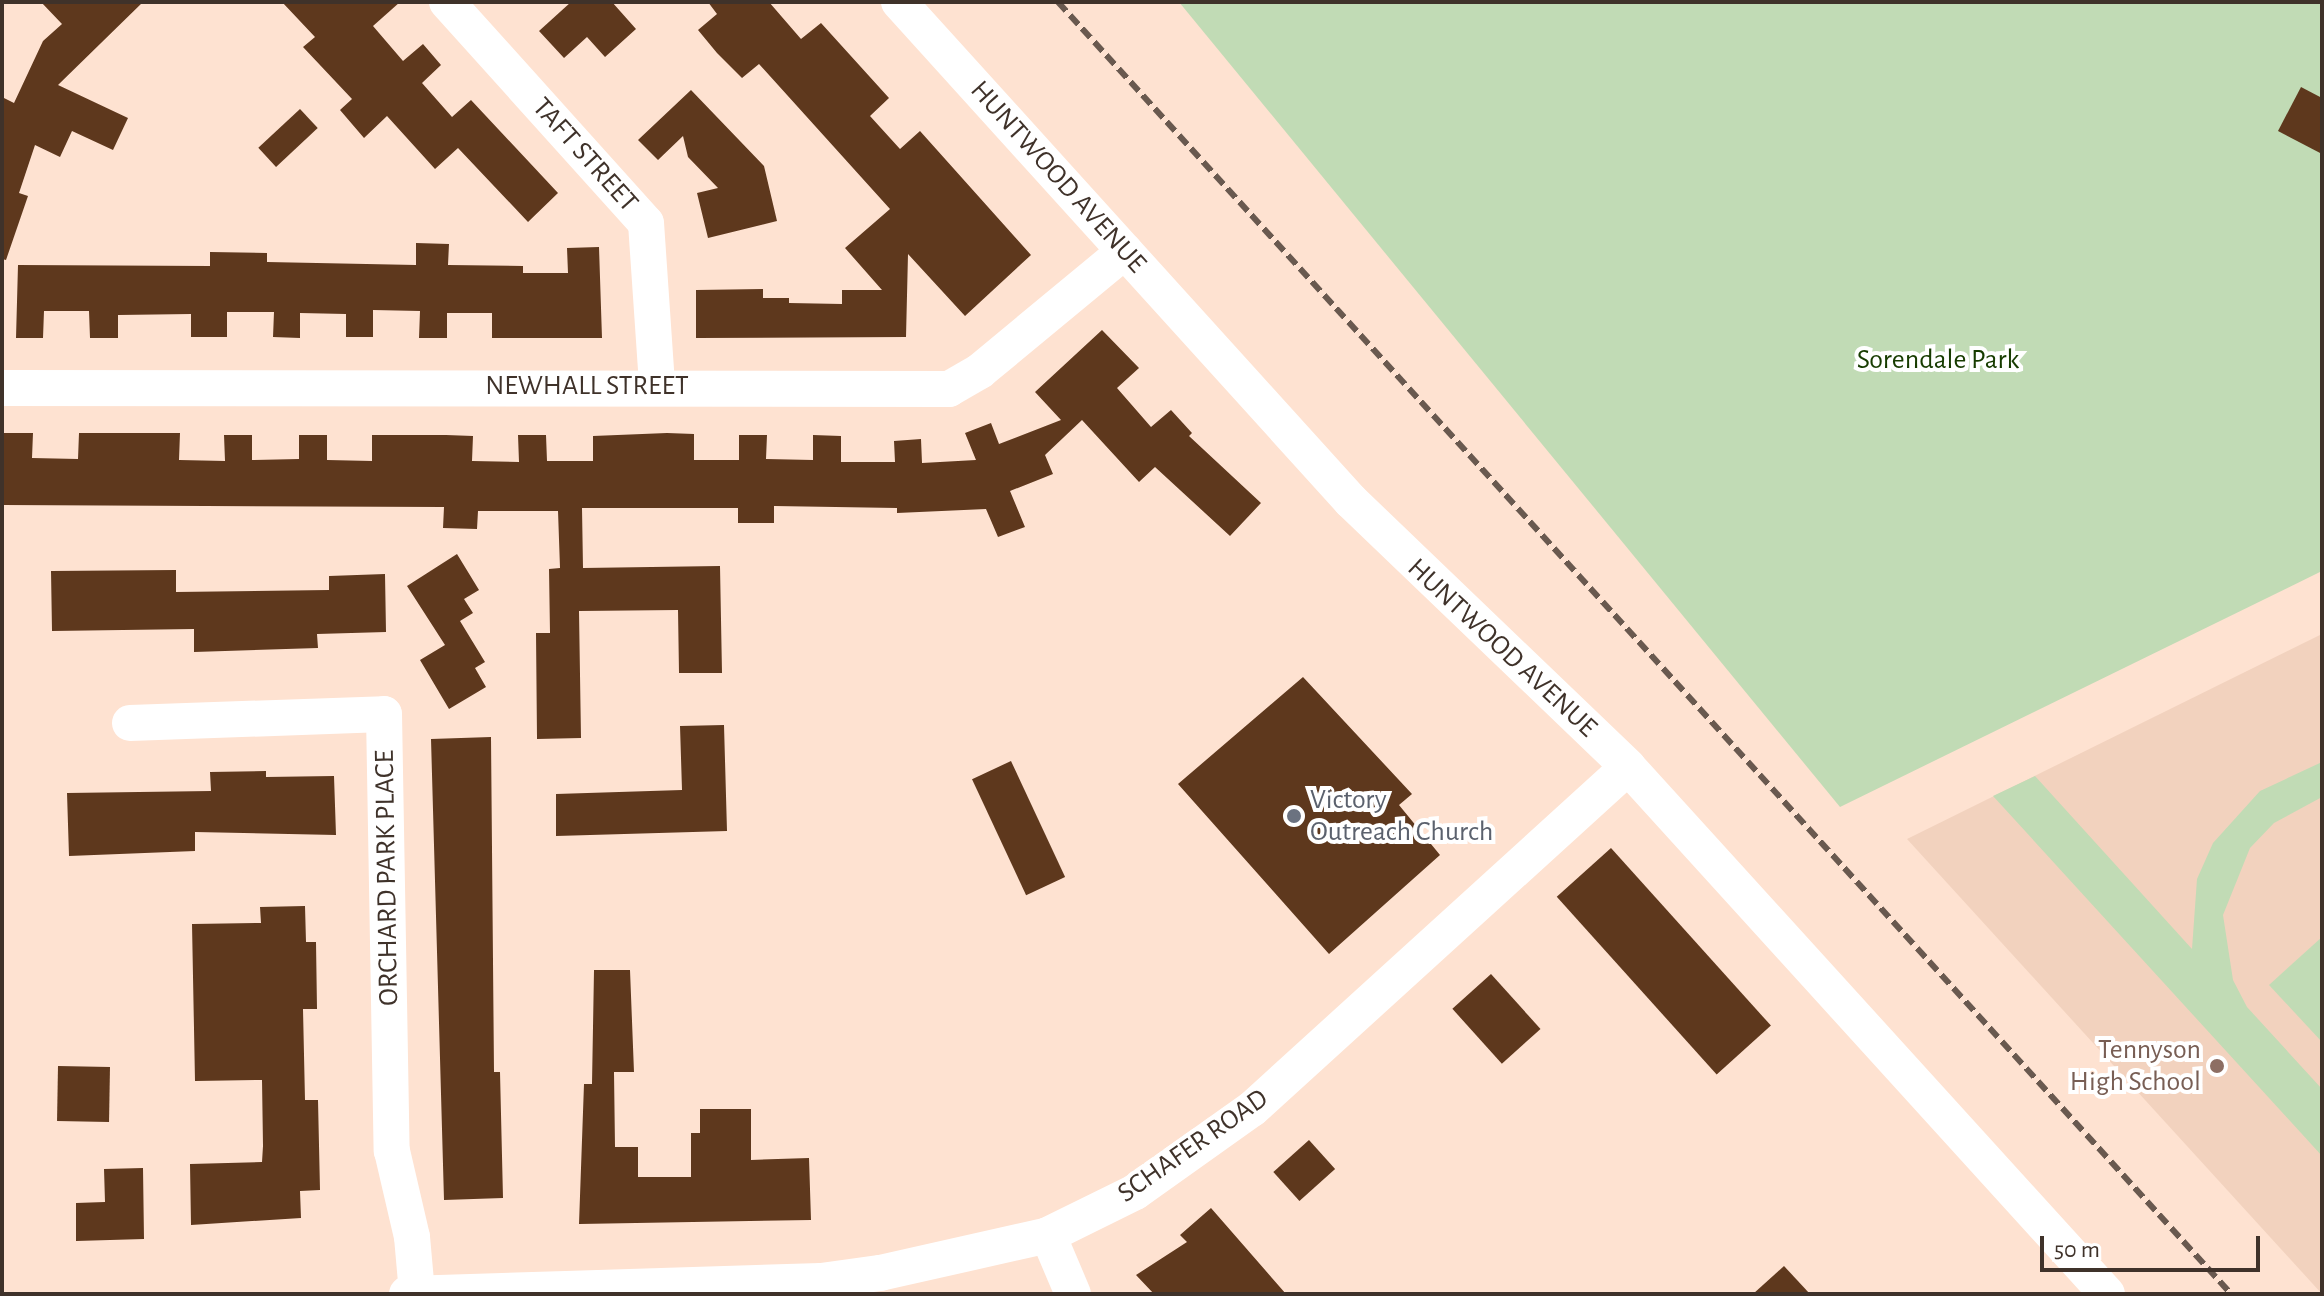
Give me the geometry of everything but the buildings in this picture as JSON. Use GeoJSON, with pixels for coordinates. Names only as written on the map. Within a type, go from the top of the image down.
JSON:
{"type":"FeatureCollection","features":[{"type":"Feature","properties":{"kind":"street","name":"TAFT STREET"},"geometry":{"type":"LineString","coordinates":[[447,2],[646,223],[657,386]]}},
{"type":"Feature","properties":{"kind":"street","name":"HUNTWOOD AVENUE"},"geometry":{"type":"LineString","coordinates":[[899,2],[1407,560],[1628,767],[2107,1294]]}},
{"type":"Feature","properties":{"kind":"street","name":"NEWHALL STREET"},"geometry":{"type":"LineString","coordinates":[[2,388],[657,386],[949,389],[980,371],[1125,251]]}},
{"type":"Feature","properties":{"kind":"street","name":"ORCHARD PARK PLACE"},"geometry":{"type":"LineString","coordinates":[[130,723],[384,714],[392,1151],[412,1237],[417,1293]]}},
{"type":"Feature","properties":{"kind":"street","name":"SCHAFER ROAD"},"geometry":{"type":"LineString","coordinates":[[407,1294],[821,1281],[880,1273],[1048,1235],[1135,1192],[1252,1109],[1628,767]]}},
{"type":"Feature","properties":{"kind":"street"},"geometry":{"type":"LineString","coordinates":[[1048,1235],[1073,1294]]}},
{"type":"Feature","properties":{"kind":"shaded area","name":"Tennyson High School"},"geometry":{"type":"Polygon","coordinates":[[[2322,634],[2322,1294],[1907,839],[2322,634]]]}},
{"type":"Feature","properties":{"kind":"green space","name":"Sorendale Park"},"geometry":{"type":"Polygon","coordinates":[[[1179,2],[2322,2],[2322,571],[1840,807],[1179,2]]]}},
{"type":"Feature","properties":{"kind":"green space"},"geometry":{"type":"Polygon","coordinates":[[[2322,762],[2322,797],[2274,823],[2250,848],[2223,915],[2233,980],[2247,1007],[2322,1089],[2322,1156],[1993,796],[2035,776],[2192,949],[2197,879],[2213,843],[2260,791],[2322,762]]]}},
{"type":"Feature","properties":{"kind":"green space"},"geometry":{"type":"Polygon","coordinates":[[[2322,937],[2322,1042],[2269,985],[2322,937]]]}},
{"type":"Feature","properties":{"kind":"railway"},"geometry":{"type":"LineString","coordinates":[[1058,2],[2231,1294]]}},
{"type":"Feature","properties":{"kind":"place","name":"Victory Outreach Church"},"geometry":{"type":"Point","coordinates":[1294,816]}},
{"type":"Feature","properties":{"kind":"place","name":"Tennyson High School"},"geometry":{"type":"Point","coordinates":[2217,1066]}}]}
